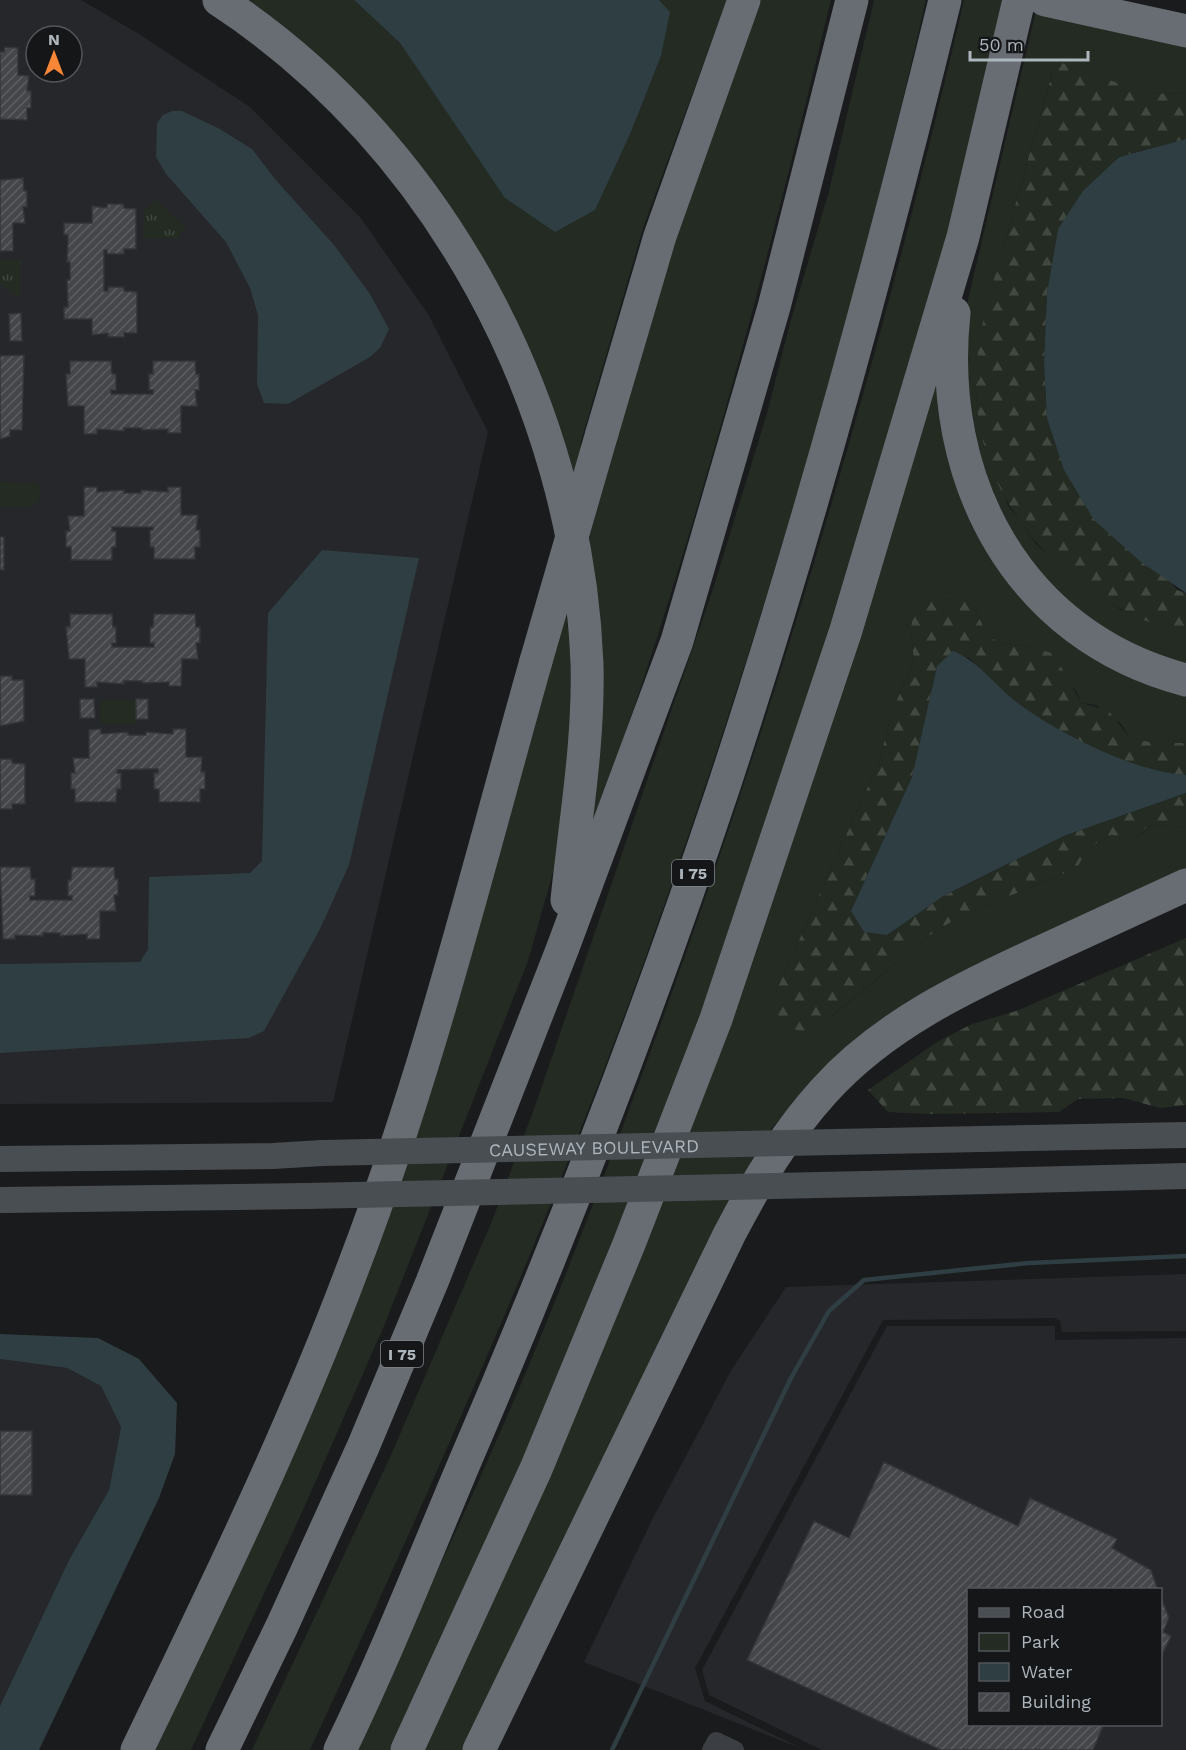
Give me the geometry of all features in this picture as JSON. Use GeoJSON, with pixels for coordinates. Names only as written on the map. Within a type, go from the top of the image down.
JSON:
{"type":"FeatureCollection","features":[{"type":"Feature","properties":{"kind":"highway"},"geometry":{"type":"LineString","coordinates":[[219,0],[263,32],[333,92],[398,164],[427,203],[485,293],[509,343],[549,448],[566,513],[584,621],[586,663],[583,777],[562,950]]}},
{"type":"Feature","properties":{"kind":"highway"},"geometry":{"type":"LineString","coordinates":[[137,1750],[259,1490],[355,1265],[414,1090],[660,236],[744,0]]}},
{"type":"Feature","properties":{"kind":"highway","name":"I 75"},"geometry":{"type":"LineString","coordinates":[[222,1750],[282,1626],[368,1436],[432,1282],[562,950],[676,641],[774,307],[852,0]]}},
{"type":"Feature","properties":{"kind":"highway","name":"I 75"},"geometry":{"type":"LineString","coordinates":[[340,1750],[536,1297],[655,983],[722,791],[784,596],[843,397],[897,198],[945,0]]}},
{"type":"Feature","properties":{"kind":"highway"},"geometry":{"type":"LineString","coordinates":[[407,1750],[536,1469],[629,1244],[716,1018],[846,630],[963,237],[1019,0]]}},
{"type":"Feature","properties":{"kind":"highway"},"geometry":{"type":"LineString","coordinates":[[1045,0],[1186,31]]}},
{"type":"Feature","properties":{"kind":"highway"},"geometry":{"type":"LineString","coordinates":[[963,237],[951,339],[952,395],[964,463],[989,524],[1009,557],[1033,586],[1089,636],[1149,668],[1186,680]]}},
{"type":"Feature","properties":{"kind":"highway"},"geometry":{"type":"LineString","coordinates":[[479,1750],[729,1235],[750,1195],[798,1121],[826,1089],[866,1052],[911,1019],[974,983],[1186,885]]}},
{"type":"Feature","properties":{"kind":"main road","name":"CAUSEWAY BOULEVARD"},"geometry":{"type":"LineString","coordinates":[[0,1159],[273,1156],[321,1153],[1186,1135]]}},
{"type":"Feature","properties":{"kind":"main road"},"geometry":{"type":"LineString","coordinates":[[0,1200],[306,1196],[1186,1176]]}},
{"type":"Feature","properties":{"kind":"street"},"geometry":{"type":"LineString","coordinates":[[711,1750],[716,1741],[735,1750]]}},
{"type":"Feature","properties":{"kind":"shaded area"},"geometry":{"type":"Polygon","coordinates":[[[0,0],[81,0],[139,34],[250,107],[360,217],[428,314],[488,432],[333,1102],[0,1104],[0,0]]]}},
{"type":"Feature","properties":{"kind":"shaded area"},"geometry":{"type":"Polygon","coordinates":[[[1186,1274],[1186,1331],[1062,1332],[1060,1321],[1055,1318],[883,1320],[695,1668],[705,1701],[805,1750],[584,1662],[653,1518],[732,1369],[786,1287],[1186,1274]]]}},
{"type":"Feature","properties":{"kind":"shaded area"},"geometry":{"type":"Polygon","coordinates":[[[887,1326],[1055,1326],[1055,1340],[1186,1338],[1186,1750],[822,1750],[709,1695],[702,1670],[887,1326]]]}},
{"type":"Feature","properties":{"kind":"shaded area"},"geometry":{"type":"Polygon","coordinates":[[[0,1359],[67,1368],[101,1386],[121,1427],[109,1490],[69,1560],[0,1706],[0,1359]]]}},
{"type":"Feature","properties":{"kind":"green space"},"geometry":{"type":"Polygon","coordinates":[[[239,0],[354,0],[400,43],[505,197],[631,132],[661,56],[669,12],[659,0],[727,0],[644,225],[580,445],[611,455],[670,251],[758,0],[831,0],[779,209],[723,418],[661,624],[592,829],[599,694],[492,282],[239,0]]]}},
{"type":"Feature","properties":{"kind":"green space"},"geometry":{"type":"Polygon","coordinates":[[[874,0],[926,0],[864,254],[830,381],[755,632],[673,880],[593,1098],[517,1286],[395,1565],[310,1750],[252,1750],[391,1455],[492,1221],[534,1109],[714,586],[767,413],[790,323],[829,191],[874,0]]]}},
{"type":"Feature","properties":{"kind":"green space"},"geometry":{"type":"Polygon","coordinates":[[[964,0],[1003,0],[941,263],[774,820],[575,1353],[396,1750],[354,1750],[503,1426],[612,1155],[672,993],[782,666],[832,501],[923,168],[964,0]]]}},
{"type":"Feature","properties":{"kind":"green space"},"geometry":{"type":"Polygon","coordinates":[[[1036,10],[1186,45],[1186,94],[1146,93],[1107,80],[1052,73],[989,299],[978,351],[976,400],[1007,504],[1037,545],[1068,572],[1121,610],[1186,632],[1186,672],[1146,658],[1043,586],[972,464],[963,321],[1036,10]]]}},
{"type":"Feature","properties":{"kind":"green space"},"geometry":{"type":"Polygon","coordinates":[[[1059,62],[1146,93],[1186,94],[1186,139],[1118,157],[1058,229],[1047,293],[1044,363],[1047,418],[1177,590],[1186,593],[1186,632],[1151,623],[1135,616],[1087,588],[1059,565],[1019,520],[1004,495],[983,440],[977,411],[976,381],[981,335],[991,290],[1052,74],[1059,62]]]}},
{"type":"Feature","properties":{"kind":"green space"},"geometry":{"type":"Polygon","coordinates":[[[155,199],[187,228],[180,232],[180,238],[143,238],[144,209],[150,207],[155,199]]]}},
{"type":"Feature","properties":{"kind":"green space"},"geometry":{"type":"Polygon","coordinates":[[[0,259],[21,260],[20,296],[16,296],[0,284],[0,259]]]}},
{"type":"Feature","properties":{"kind":"green space"},"geometry":{"type":"Polygon","coordinates":[[[938,368],[991,546],[1186,688],[1186,743],[1155,743],[1130,738],[1121,724],[1096,705],[1081,703],[1076,691],[1036,648],[998,643],[986,632],[974,607],[959,595],[937,596],[926,603],[911,634],[914,661],[892,711],[879,762],[774,996],[831,1017],[930,935],[959,917],[1077,868],[1091,848],[1112,835],[1128,842],[1152,826],[1186,826],[1186,871],[789,1109],[763,1138],[464,1750],[423,1750],[467,1659],[938,368]]]}},
{"type":"Feature","properties":{"kind":"green space"},"geometry":{"type":"Polygon","coordinates":[[[0,482],[37,483],[40,487],[39,501],[31,507],[0,507],[0,482]]]}},
{"type":"Feature","properties":{"kind":"green space"},"geometry":{"type":"Polygon","coordinates":[[[959,595],[974,607],[986,632],[998,643],[1036,648],[1054,654],[1081,703],[1108,710],[1130,738],[1155,743],[1186,743],[1186,775],[1142,767],[1074,738],[1033,714],[1009,696],[968,657],[937,666],[912,777],[851,911],[887,935],[945,895],[1064,836],[1186,793],[1186,826],[1151,826],[1128,842],[1112,835],[1100,841],[1091,848],[1077,868],[959,917],[930,935],[816,1029],[807,1031],[792,1028],[781,1019],[777,1012],[774,996],[879,762],[892,711],[914,661],[912,619],[926,603],[937,596],[959,595]]]}},
{"type":"Feature","properties":{"kind":"green space"},"geometry":{"type":"Polygon","coordinates":[[[566,610],[570,649],[571,725],[557,858],[528,961],[384,1326],[304,1508],[191,1750],[151,1750],[223,1600],[566,610]]]}},
{"type":"Feature","properties":{"kind":"green space"},"geometry":{"type":"Polygon","coordinates":[[[100,700],[136,700],[136,724],[100,724],[100,700]]]}},
{"type":"Feature","properties":{"kind":"green space"},"geometry":{"type":"Polygon","coordinates":[[[1186,938],[1186,1105],[1160,1108],[1123,1098],[1078,1099],[1059,1112],[930,1114],[888,1112],[868,1090],[937,1042],[972,1024],[1016,1011],[1186,938]]]}},
{"type":"Feature","properties":{"kind":"water"},"geometry":{"type":"Polygon","coordinates":[[[354,0],[659,0],[670,12],[661,56],[631,132],[595,210],[555,232],[505,198],[400,43],[354,0]]]}},
{"type":"Feature","properties":{"kind":"water"},"geometry":{"type":"Polygon","coordinates":[[[172,111],[182,111],[218,128],[252,149],[275,179],[334,245],[370,294],[389,329],[380,348],[370,357],[288,404],[264,403],[257,384],[258,315],[250,288],[226,242],[166,174],[156,157],[157,123],[163,115],[172,111]]]}},
{"type":"Feature","properties":{"kind":"water"},"geometry":{"type":"Polygon","coordinates":[[[1186,139],[1186,593],[1141,562],[1094,520],[1064,470],[1047,418],[1044,363],[1047,293],[1058,229],[1083,191],[1119,157],[1186,139]]]}},
{"type":"Feature","properties":{"kind":"water"},"geometry":{"type":"Polygon","coordinates":[[[322,550],[419,558],[349,865],[320,929],[264,1031],[249,1038],[0,1053],[0,964],[140,962],[148,949],[149,877],[250,873],[262,861],[268,613],[322,550]]]}},
{"type":"Feature","properties":{"kind":"water"},"geometry":{"type":"Polygon","coordinates":[[[953,651],[978,666],[1014,700],[1073,737],[1143,767],[1186,775],[1186,793],[1064,836],[945,895],[887,935],[864,932],[851,911],[912,777],[937,666],[953,651]]]}},
{"type":"Feature","properties":{"kind":"water"},"geometry":{"type":"Polygon","coordinates":[[[0,1334],[98,1338],[139,1359],[177,1403],[175,1454],[159,1498],[39,1750],[0,1750],[0,1706],[69,1560],[109,1490],[121,1427],[101,1386],[67,1368],[0,1359],[0,1334]]]}},
{"type":"Feature","properties":{"kind":"building"},"geometry":{"type":"Polygon","coordinates":[[[5,47],[18,48],[18,75],[24,76],[24,84],[28,84],[27,91],[31,91],[31,108],[27,108],[27,120],[0,119],[0,52],[4,52],[5,47]]]}},
{"type":"Feature","properties":{"kind":"building"},"geometry":{"type":"Polygon","coordinates":[[[23,178],[24,191],[27,191],[27,207],[23,207],[25,223],[13,223],[13,251],[0,251],[0,180],[23,178]]]}},
{"type":"Feature","properties":{"kind":"building"},"geometry":{"type":"Polygon","coordinates":[[[107,204],[123,204],[124,208],[136,209],[136,249],[124,249],[124,254],[107,254],[107,250],[104,250],[104,291],[108,291],[108,287],[124,287],[124,291],[137,292],[137,333],[124,333],[124,337],[108,337],[108,333],[92,335],[92,319],[64,319],[64,307],[68,307],[67,280],[70,280],[70,262],[67,262],[68,235],[64,235],[64,223],[92,223],[92,206],[107,208],[107,204]]]}},
{"type":"Feature","properties":{"kind":"building"},"geometry":{"type":"Polygon","coordinates":[[[21,313],[22,341],[10,341],[9,314],[21,313]]]}},
{"type":"Feature","properties":{"kind":"building"},"geometry":{"type":"Polygon","coordinates":[[[24,355],[22,430],[10,430],[10,436],[0,439],[0,356],[24,355]]]}},
{"type":"Feature","properties":{"kind":"building"},"geometry":{"type":"Polygon","coordinates":[[[70,361],[111,361],[112,374],[116,374],[116,390],[111,390],[111,394],[153,394],[153,390],[149,390],[149,374],[153,374],[153,361],[195,361],[196,374],[199,374],[199,390],[195,390],[197,406],[181,406],[181,433],[168,433],[168,429],[124,428],[124,431],[97,429],[97,434],[84,434],[84,406],[68,406],[66,374],[70,374],[70,361]]]}},
{"type":"Feature","properties":{"kind":"building"},"geometry":{"type":"Polygon","coordinates":[[[84,487],[97,487],[97,492],[124,490],[124,493],[141,493],[141,490],[168,492],[168,487],[181,487],[181,515],[198,515],[196,530],[200,530],[200,547],[195,547],[195,559],[154,559],[154,547],[150,547],[150,530],[153,530],[153,527],[112,527],[112,531],[116,531],[116,547],[112,547],[112,560],[71,560],[71,547],[66,547],[66,531],[70,531],[68,516],[84,516],[84,487]]]}},
{"type":"Feature","properties":{"kind":"building"},"geometry":{"type":"Polygon","coordinates":[[[0,537],[4,537],[4,570],[0,570],[0,537]]]}},
{"type":"Feature","properties":{"kind":"building"},"geometry":{"type":"Polygon","coordinates":[[[70,614],[112,614],[113,627],[116,627],[116,643],[112,643],[112,647],[154,647],[154,643],[150,643],[150,627],[153,627],[154,614],[195,614],[196,627],[200,627],[200,643],[196,643],[198,659],[182,659],[181,686],[169,686],[169,682],[124,681],[124,684],[97,682],[97,687],[85,687],[85,659],[69,659],[66,627],[70,627],[70,614]]]}},
{"type":"Feature","properties":{"kind":"building"},"geometry":{"type":"Polygon","coordinates":[[[0,676],[12,676],[12,680],[24,680],[24,721],[0,726],[0,676]]]}},
{"type":"Feature","properties":{"kind":"building"},"geometry":{"type":"Polygon","coordinates":[[[80,699],[94,699],[95,718],[80,718],[80,699]]]}},
{"type":"Feature","properties":{"kind":"building"},"geometry":{"type":"Polygon","coordinates":[[[136,699],[148,699],[148,719],[136,719],[136,699]]]}},
{"type":"Feature","properties":{"kind":"building"},"geometry":{"type":"Polygon","coordinates":[[[101,729],[101,734],[128,732],[128,735],[146,735],[146,732],[173,734],[173,729],[186,729],[186,757],[202,757],[201,772],[205,772],[205,789],[200,789],[200,802],[159,802],[159,789],[154,789],[154,773],[158,773],[158,769],[146,769],[117,770],[117,773],[121,773],[121,789],[117,789],[116,802],[75,802],[75,789],[71,789],[71,773],[75,773],[73,758],[89,758],[89,730],[101,729]]]}},
{"type":"Feature","properties":{"kind":"building"},"geometry":{"type":"Polygon","coordinates":[[[0,759],[12,759],[12,763],[25,764],[25,804],[12,804],[12,809],[0,809],[0,759]]]}},
{"type":"Feature","properties":{"kind":"building"},"geometry":{"type":"Polygon","coordinates":[[[0,867],[30,867],[31,879],[35,879],[35,896],[30,896],[30,900],[72,900],[72,896],[68,896],[68,880],[71,880],[72,867],[114,867],[115,879],[118,879],[118,895],[114,895],[116,911],[100,911],[100,939],[87,939],[87,934],[60,936],[60,933],[43,933],[43,936],[15,935],[15,939],[3,939],[0,867]]]}},
{"type":"Feature","properties":{"kind":"building"},"geometry":{"type":"Polygon","coordinates":[[[0,1431],[32,1431],[32,1495],[0,1495],[0,1431]]]}},
{"type":"Feature","properties":{"kind":"building"},"geometry":{"type":"Polygon","coordinates":[[[884,1462],[1018,1526],[1030,1498],[1117,1539],[1112,1548],[1151,1570],[1157,1588],[967,1588],[967,1726],[1103,1726],[1093,1750],[941,1750],[747,1660],[814,1521],[849,1538],[884,1462]]]}},
{"type":"Feature","properties":{"kind":"building"},"geometry":{"type":"Polygon","coordinates":[[[1162,1600],[1169,1618],[1163,1632],[1171,1636],[1162,1655],[1162,1600]]]}},
{"type":"Feature","properties":{"kind":"waterway"},"geometry":{"type":"LineString","coordinates":[[612,1750],[791,1378],[829,1311],[864,1280],[1029,1263],[1186,1256]]}}]}
